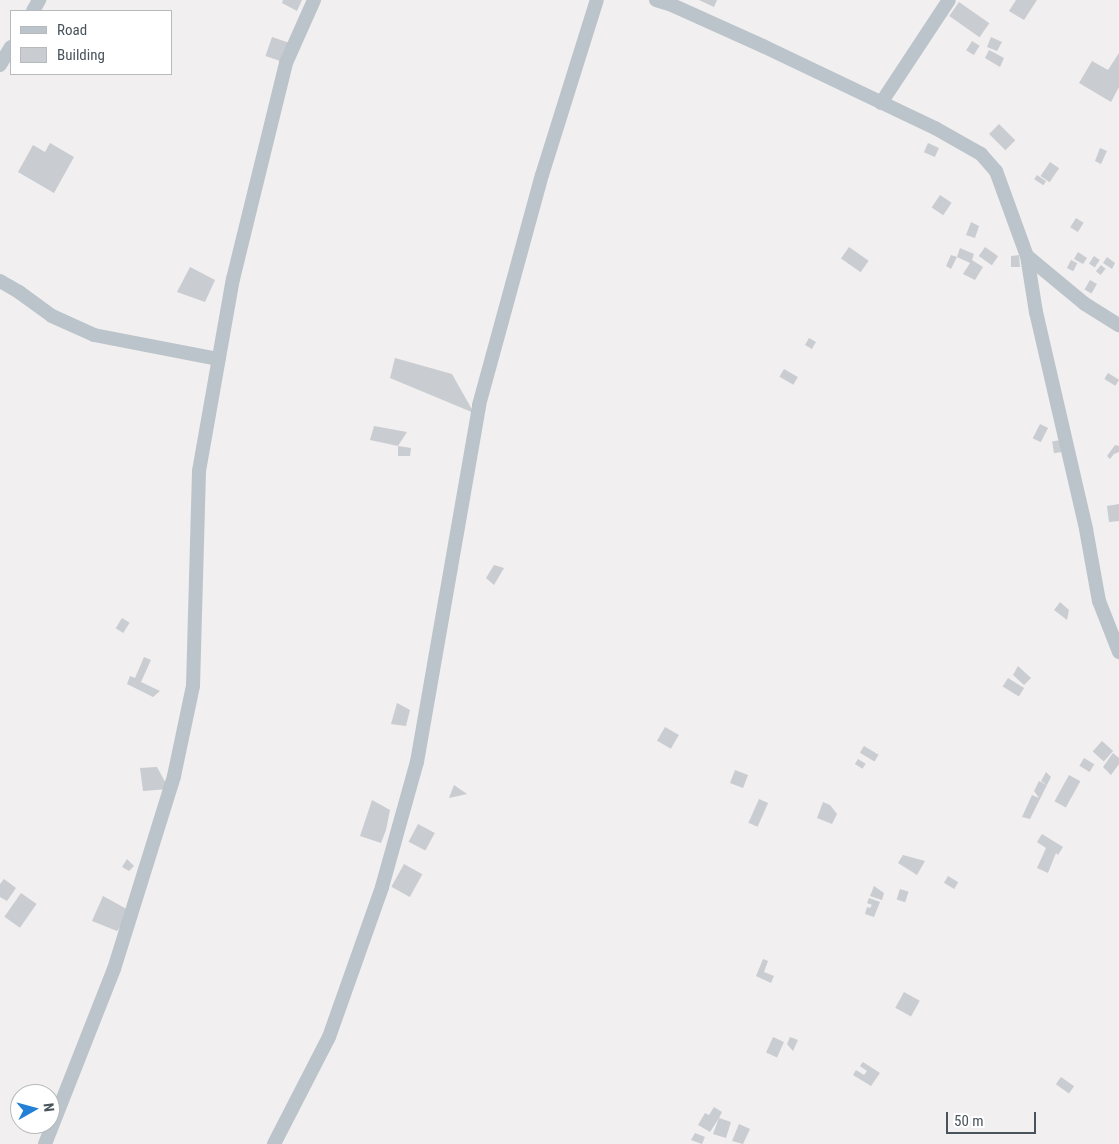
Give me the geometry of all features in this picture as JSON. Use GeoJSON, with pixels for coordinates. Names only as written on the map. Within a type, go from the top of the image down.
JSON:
{"type":"FeatureCollection","features":[{"type":"Feature","properties":{"kind":"street"},"geometry":{"type":"LineString","coordinates":[[45,1144],[114,969],[174,776],[193,686],[199,471],[233,279],[286,63],[314,0]]}},
{"type":"Feature","properties":{"kind":"street"},"geometry":{"type":"LineString","coordinates":[[274,1144],[328,1038],[382,887],[417,762],[479,405],[542,175],[597,0]]}},
{"type":"Feature","properties":{"kind":"street"},"geometry":{"type":"LineString","coordinates":[[656,0],[672,5],[755,42],[882,103],[981,154],[996,171],[1027,256],[1036,312],[1086,529],[1099,601],[1119,652]]}},
{"type":"Feature","properties":{"kind":"street"},"geometry":{"type":"LineString","coordinates":[[882,103],[949,0]]}},
{"type":"Feature","properties":{"kind":"street"},"geometry":{"type":"LineString","coordinates":[[0,65],[10,49]]}},
{"type":"Feature","properties":{"kind":"street"},"geometry":{"type":"LineString","coordinates":[[1027,256],[1085,304],[1119,326]]}},
{"type":"Feature","properties":{"kind":"street"},"geometry":{"type":"LineString","coordinates":[[0,282],[19,292],[52,316],[94,335],[219,359]]}},
{"type":"Feature","properties":{"kind":"building"},"geometry":{"type":"Polygon","coordinates":[[[283,0],[302,0],[297,11],[282,3],[283,0]]]}},
{"type":"Feature","properties":{"kind":"building"},"geometry":{"type":"Polygon","coordinates":[[[699,0],[717,0],[714,7],[699,0]]]}},
{"type":"Feature","properties":{"kind":"building"},"geometry":{"type":"Polygon","coordinates":[[[1016,0],[1037,0],[1024,20],[1009,11],[1016,0]]]}},
{"type":"Feature","properties":{"kind":"building"},"geometry":{"type":"Polygon","coordinates":[[[959,2],[989,23],[980,37],[949,16],[959,2]]]}},
{"type":"Feature","properties":{"kind":"building"},"geometry":{"type":"Polygon","coordinates":[[[272,37],[289,43],[283,62],[265,56],[272,37]]]}},
{"type":"Feature","properties":{"kind":"building"},"geometry":{"type":"Polygon","coordinates":[[[991,37],[1002,42],[997,51],[987,47],[991,37]]]}},
{"type":"Feature","properties":{"kind":"building"},"geometry":{"type":"Polygon","coordinates":[[[972,41],[980,46],[974,55],[966,50],[972,41]]]}},
{"type":"Feature","properties":{"kind":"building"},"geometry":{"type":"Polygon","coordinates":[[[989,50],[1004,58],[1000,67],[985,58],[989,50]]]}},
{"type":"Feature","properties":{"kind":"building"},"geometry":{"type":"Polygon","coordinates":[[[1119,53],[1119,87],[1111,102],[1079,83],[1092,61],[1108,70],[1119,53]]]}},
{"type":"Feature","properties":{"kind":"building"},"geometry":{"type":"Polygon","coordinates":[[[999,124],[1015,140],[1005,150],[989,134],[999,124]]]}},
{"type":"Feature","properties":{"kind":"building"},"geometry":{"type":"Polygon","coordinates":[[[50,143],[74,157],[54,193],[18,172],[33,145],[45,152],[50,143]]]}},
{"type":"Feature","properties":{"kind":"building"},"geometry":{"type":"Polygon","coordinates":[[[928,143],[939,148],[935,157],[924,152],[928,143]]]}},
{"type":"Feature","properties":{"kind":"building"},"geometry":{"type":"Polygon","coordinates":[[[1100,148],[1107,151],[1101,164],[1095,161],[1100,148]]]}},
{"type":"Feature","properties":{"kind":"building"},"geometry":{"type":"Polygon","coordinates":[[[1050,162],[1059,168],[1050,182],[1040,176],[1050,162]]]}},
{"type":"Feature","properties":{"kind":"building"},"geometry":{"type":"Polygon","coordinates":[[[1037,175],[1046,181],[1043,185],[1034,179],[1037,175]]]}},
{"type":"Feature","properties":{"kind":"building"},"geometry":{"type":"Polygon","coordinates":[[[940,195],[952,203],[943,215],[932,207],[940,195]]]}},
{"type":"Feature","properties":{"kind":"building"},"geometry":{"type":"Polygon","coordinates":[[[1076,218],[1084,223],[1078,232],[1070,227],[1076,218]]]}},
{"type":"Feature","properties":{"kind":"building"},"geometry":{"type":"Polygon","coordinates":[[[971,222],[979,226],[975,238],[966,235],[971,222]]]}},
{"type":"Feature","properties":{"kind":"building"},"geometry":{"type":"Polygon","coordinates":[[[849,247],[869,261],[861,272],[841,258],[849,247]]]}},
{"type":"Feature","properties":{"kind":"building"},"geometry":{"type":"Polygon","coordinates":[[[985,247],[998,256],[992,265],[979,256],[985,247]]]}},
{"type":"Feature","properties":{"kind":"building"},"geometry":{"type":"Polygon","coordinates":[[[960,248],[974,254],[972,260],[983,267],[975,280],[963,274],[970,263],[957,257],[960,248]]]}},
{"type":"Feature","properties":{"kind":"building"},"geometry":{"type":"Polygon","coordinates":[[[1078,252],[1087,258],[1083,264],[1074,259],[1078,252]]]}},
{"type":"Feature","properties":{"kind":"building"},"geometry":{"type":"Polygon","coordinates":[[[951,255],[957,257],[951,269],[946,266],[951,255]]]}},
{"type":"Feature","properties":{"kind":"building"},"geometry":{"type":"Polygon","coordinates":[[[1019,255],[1020,267],[1011,267],[1011,256],[1019,255]]]}},
{"type":"Feature","properties":{"kind":"building"},"geometry":{"type":"Polygon","coordinates":[[[1094,256],[1100,260],[1095,267],[1089,263],[1094,256]]]}},
{"type":"Feature","properties":{"kind":"building"},"geometry":{"type":"Polygon","coordinates":[[[1107,257],[1115,263],[1112,269],[1103,263],[1107,257]]]}},
{"type":"Feature","properties":{"kind":"building"},"geometry":{"type":"Polygon","coordinates":[[[1071,260],[1077,263],[1073,271],[1067,268],[1071,260]]]}},
{"type":"Feature","properties":{"kind":"building"},"geometry":{"type":"Polygon","coordinates":[[[1101,265],[1106,269],[1101,275],[1096,271],[1101,265]]]}},
{"type":"Feature","properties":{"kind":"building"},"geometry":{"type":"Polygon","coordinates":[[[190,267],[215,280],[205,302],[177,292],[190,267]]]}},
{"type":"Feature","properties":{"kind":"building"},"geometry":{"type":"Polygon","coordinates":[[[1090,280],[1097,284],[1091,294],[1084,290],[1090,280]]]}},
{"type":"Feature","properties":{"kind":"building"},"geometry":{"type":"Polygon","coordinates":[[[809,338],[816,342],[812,349],[805,345],[809,338]]]}},
{"type":"Feature","properties":{"kind":"building"},"geometry":{"type":"Polygon","coordinates":[[[395,358],[452,374],[474,413],[390,378],[395,358]]]}},
{"type":"Feature","properties":{"kind":"building"},"geometry":{"type":"Polygon","coordinates":[[[784,369],[798,377],[793,385],[780,377],[784,369]]]}},
{"type":"Feature","properties":{"kind":"building"},"geometry":{"type":"Polygon","coordinates":[[[1108,373],[1119,380],[1115,386],[1104,379],[1108,373]]]}},
{"type":"Feature","properties":{"kind":"building"},"geometry":{"type":"Polygon","coordinates":[[[1040,424],[1048,428],[1041,442],[1033,438],[1040,424]]]}},
{"type":"Feature","properties":{"kind":"building"},"geometry":{"type":"Polygon","coordinates":[[[374,426],[407,432],[398,446],[370,440],[374,426]]]}},
{"type":"Feature","properties":{"kind":"building"},"geometry":{"type":"Polygon","coordinates":[[[1061,440],[1063,452],[1054,453],[1052,441],[1061,440]]]}},
{"type":"Feature","properties":{"kind":"building"},"geometry":{"type":"Polygon","coordinates":[[[1115,445],[1119,446],[1119,452],[1110,459],[1107,456],[1115,445]]]}},
{"type":"Feature","properties":{"kind":"building"},"geometry":{"type":"Polygon","coordinates":[[[398,446],[411,448],[410,456],[398,456],[398,446]]]}},
{"type":"Feature","properties":{"kind":"building"},"geometry":{"type":"Polygon","coordinates":[[[1119,504],[1119,521],[1109,522],[1107,506],[1119,504]]]}},
{"type":"Feature","properties":{"kind":"building"},"geometry":{"type":"Polygon","coordinates":[[[494,565],[504,568],[494,585],[486,578],[494,565]]]}},
{"type":"Feature","properties":{"kind":"building"},"geometry":{"type":"Polygon","coordinates":[[[1060,602],[1069,610],[1067,620],[1054,610],[1060,602]]]}},
{"type":"Feature","properties":{"kind":"building"},"geometry":{"type":"Polygon","coordinates":[[[122,618],[130,623],[123,633],[116,628],[122,618]]]}},
{"type":"Feature","properties":{"kind":"building"},"geometry":{"type":"Polygon","coordinates":[[[144,657],[151,660],[141,682],[160,691],[153,697],[127,684],[130,676],[135,678],[144,657]]]}},
{"type":"Feature","properties":{"kind":"building"},"geometry":{"type":"Polygon","coordinates":[[[1018,666],[1031,678],[1024,685],[1013,675],[1018,666]]]}},
{"type":"Feature","properties":{"kind":"building"},"geometry":{"type":"Polygon","coordinates":[[[1008,678],[1024,688],[1019,697],[1003,686],[1008,678]]]}},
{"type":"Feature","properties":{"kind":"building"},"geometry":{"type":"Polygon","coordinates":[[[397,703],[410,710],[406,726],[391,724],[397,703]]]}},
{"type":"Feature","properties":{"kind":"building"},"geometry":{"type":"Polygon","coordinates":[[[665,727],[679,735],[671,749],[657,741],[665,727]]]}},
{"type":"Feature","properties":{"kind":"building"},"geometry":{"type":"Polygon","coordinates":[[[1102,741],[1113,751],[1104,761],[1093,751],[1102,741]]]}},
{"type":"Feature","properties":{"kind":"building"},"geometry":{"type":"Polygon","coordinates":[[[864,746],[879,755],[874,762],[860,753],[864,746]]]}},
{"type":"Feature","properties":{"kind":"building"},"geometry":{"type":"Polygon","coordinates":[[[1113,753],[1119,758],[1119,764],[1111,775],[1103,767],[1113,753]]]}},
{"type":"Feature","properties":{"kind":"building"},"geometry":{"type":"Polygon","coordinates":[[[1084,758],[1094,764],[1090,772],[1079,766],[1084,758]]]}},
{"type":"Feature","properties":{"kind":"building"},"geometry":{"type":"Polygon","coordinates":[[[858,759],[866,764],[862,769],[855,764],[858,759]]]}},
{"type":"Feature","properties":{"kind":"building"},"geometry":{"type":"Polygon","coordinates":[[[157,767],[169,789],[143,791],[140,768],[157,767]]]}},
{"type":"Feature","properties":{"kind":"building"},"geometry":{"type":"Polygon","coordinates":[[[735,770],[748,775],[743,788],[730,783],[735,770]]]}},
{"type":"Feature","properties":{"kind":"building"},"geometry":{"type":"Polygon","coordinates":[[[1046,772],[1051,777],[1047,785],[1041,781],[1046,772]]]}},
{"type":"Feature","properties":{"kind":"building"},"geometry":{"type":"Polygon","coordinates":[[[1069,775],[1080,781],[1066,808],[1054,801],[1069,775]]]}},
{"type":"Feature","properties":{"kind":"building"},"geometry":{"type":"Polygon","coordinates":[[[1039,781],[1047,785],[1030,819],[1022,817],[1032,795],[1039,798],[1034,791],[1039,781]]]}},
{"type":"Feature","properties":{"kind":"building"},"geometry":{"type":"Polygon","coordinates":[[[454,785],[467,794],[449,798],[454,785]]]}},
{"type":"Feature","properties":{"kind":"building"},"geometry":{"type":"Polygon","coordinates":[[[759,799],[768,803],[758,827],[748,823],[759,799]]]}},
{"type":"Feature","properties":{"kind":"building"},"geometry":{"type":"Polygon","coordinates":[[[372,800],[390,810],[381,843],[360,836],[372,800]]]}},
{"type":"Feature","properties":{"kind":"building"},"geometry":{"type":"Polygon","coordinates":[[[823,802],[830,805],[837,814],[832,824],[817,818],[823,802]]]}},
{"type":"Feature","properties":{"kind":"building"},"geometry":{"type":"Polygon","coordinates":[[[418,824],[435,833],[425,851],[409,842],[418,824]]]}},
{"type":"Feature","properties":{"kind":"building"},"geometry":{"type":"Polygon","coordinates":[[[1042,834],[1063,847],[1058,855],[1056,853],[1048,873],[1037,868],[1046,848],[1037,842],[1042,834]]]}},
{"type":"Feature","properties":{"kind":"building"},"geometry":{"type":"Polygon","coordinates":[[[903,855],[925,861],[917,875],[898,863],[903,855]]]}},
{"type":"Feature","properties":{"kind":"building"},"geometry":{"type":"Polygon","coordinates":[[[127,859],[134,866],[129,871],[122,867],[127,859]]]}},
{"type":"Feature","properties":{"kind":"building"},"geometry":{"type":"Polygon","coordinates":[[[404,864],[422,874],[410,897],[391,887],[404,864]]]}},
{"type":"Feature","properties":{"kind":"building"},"geometry":{"type":"Polygon","coordinates":[[[948,876],[958,882],[954,889],[944,883],[948,876]]]}},
{"type":"Feature","properties":{"kind":"building"},"geometry":{"type":"Polygon","coordinates":[[[4,879],[16,888],[7,901],[0,897],[0,884],[4,879]]]}},
{"type":"Feature","properties":{"kind":"building"},"geometry":{"type":"Polygon","coordinates":[[[874,886],[884,893],[882,900],[870,896],[874,886]]]}},
{"type":"Feature","properties":{"kind":"building"},"geometry":{"type":"Polygon","coordinates":[[[900,889],[909,892],[905,902],[897,899],[900,889]]]}},
{"type":"Feature","properties":{"kind":"building"},"geometry":{"type":"Polygon","coordinates":[[[21,893],[37,904],[20,928],[4,917],[21,893]]]}},
{"type":"Feature","properties":{"kind":"building"},"geometry":{"type":"Polygon","coordinates":[[[103,896],[132,912],[117,931],[92,921],[103,896]]]}},
{"type":"Feature","properties":{"kind":"building"},"geometry":{"type":"Polygon","coordinates":[[[869,898],[880,902],[874,917],[865,914],[867,907],[870,908],[872,905],[867,903],[869,898]]]}},
{"type":"Feature","properties":{"kind":"building"},"geometry":{"type":"Polygon","coordinates":[[[763,959],[768,961],[764,972],[774,976],[771,983],[756,976],[763,959]]]}},
{"type":"Feature","properties":{"kind":"building"},"geometry":{"type":"Polygon","coordinates":[[[904,992],[920,1001],[911,1016],[895,1008],[904,992]]]}},
{"type":"Feature","properties":{"kind":"building"},"geometry":{"type":"Polygon","coordinates":[[[773,1037],[784,1042],[777,1057],[766,1053],[773,1037]]]}},
{"type":"Feature","properties":{"kind":"building"},"geometry":{"type":"Polygon","coordinates":[[[790,1037],[798,1040],[793,1051],[787,1044],[790,1037]]]}},
{"type":"Feature","properties":{"kind":"building"},"geometry":{"type":"Polygon","coordinates":[[[863,1062],[880,1073],[871,1086],[853,1075],[856,1070],[864,1075],[867,1071],[860,1066],[863,1062]]]}},
{"type":"Feature","properties":{"kind":"building"},"geometry":{"type":"Polygon","coordinates":[[[1061,1077],[1074,1086],[1069,1094],[1056,1084],[1061,1077]]]}},
{"type":"Feature","properties":{"kind":"building"},"geometry":{"type":"Polygon","coordinates":[[[714,1107],[722,1112],[710,1132],[698,1125],[705,1113],[709,1115],[714,1107]]]}},
{"type":"Feature","properties":{"kind":"building"},"geometry":{"type":"Polygon","coordinates":[[[719,1118],[731,1122],[726,1138],[713,1134],[719,1118]]]}},
{"type":"Feature","properties":{"kind":"building"},"geometry":{"type":"Polygon","coordinates":[[[739,1124],[750,1129],[743,1144],[732,1141],[739,1124]]]}},
{"type":"Feature","properties":{"kind":"building"},"geometry":{"type":"Polygon","coordinates":[[[695,1133],[705,1137],[702,1144],[691,1140],[695,1133]]]}}]}
